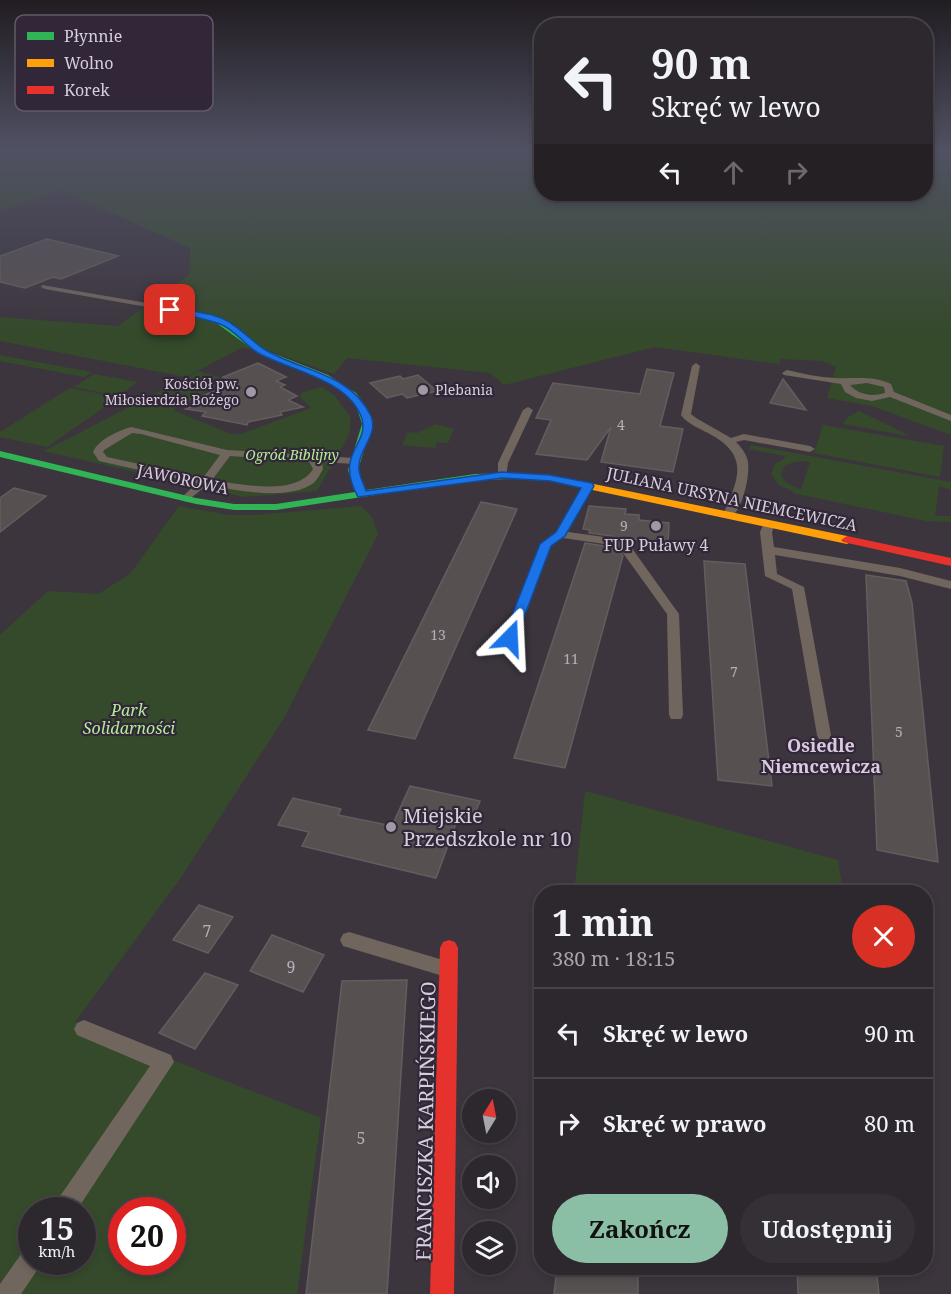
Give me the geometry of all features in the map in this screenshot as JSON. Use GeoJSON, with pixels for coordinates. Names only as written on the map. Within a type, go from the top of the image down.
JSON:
{"type":"FeatureCollection","features":[{"type":"Feature","properties":{"kind":"street"},"geometry":{"type":"LineString","coordinates":[[147,305],[218,320],[233,327],[262,352],[327,378],[351,394],[366,418],[367,424],[353,470],[362,495]]}},
{"type":"Feature","properties":{"kind":"street","name":"JAWOROWA"},"geometry":{"type":"LineString","coordinates":[[0,454],[218,505],[276,507],[362,495]]}},
{"type":"Feature","properties":{"kind":"street","name":"JULIANA URSYNA NIEMCEWICZA"},"geometry":{"type":"LineString","coordinates":[[362,495],[502,475],[550,478],[951,562]]}},
{"type":"Feature","properties":{"kind":"street","name":"FRANCISZKA KARPIŃSKIEGO"},"geometry":{"type":"LineString","coordinates":[[442,1294],[449,948]]}},
{"type":"Feature","properties":{"kind":"lane"},"geometry":{"type":"LineString","coordinates":[[45,287],[147,305]]}},
{"type":"Feature","properties":{"kind":"lane"},"geometry":{"type":"LineString","coordinates":[[696,366],[686,415],[730,441],[741,454],[745,469],[743,481],[729,515]]}},
{"type":"Feature","properties":{"kind":"lane"},"geometry":{"type":"LineString","coordinates":[[787,373],[847,381],[862,378],[881,382],[888,386],[891,390],[890,394]]}},
{"type":"Feature","properties":{"kind":"lane"},"geometry":{"type":"LineString","coordinates":[[847,381],[845,386],[847,390],[864,397],[884,397],[890,394],[951,418]]}},
{"type":"Feature","properties":{"kind":"lane"},"geometry":{"type":"LineString","coordinates":[[502,475],[503,463],[528,410]]}},
{"type":"Feature","properties":{"kind":"lane"},"geometry":{"type":"LineString","coordinates":[[312,458],[317,463],[318,469],[306,484],[261,490],[103,459],[98,452],[100,448],[131,430],[227,453],[312,458],[354,461]]}},
{"type":"Feature","properties":{"kind":"lane"},"geometry":{"type":"LineString","coordinates":[[730,441],[744,437],[810,449]]}},
{"type":"Feature","properties":{"kind":"lane"},"geometry":{"type":"LineString","coordinates":[[186,499],[206,481],[227,453]]}},
{"type":"Feature","properties":{"kind":"lane"},"geometry":{"type":"LineString","coordinates":[[510,638],[546,544],[561,534],[588,486]]}},
{"type":"Feature","properties":{"kind":"lane"},"geometry":{"type":"LineString","coordinates":[[769,523],[766,532],[771,576],[798,587],[824,735]]}},
{"type":"Feature","properties":{"kind":"lane"},"geometry":{"type":"LineString","coordinates":[[561,534],[622,543],[673,615],[676,715]]}},
{"type":"Feature","properties":{"kind":"lane"},"geometry":{"type":"LineString","coordinates":[[768,550],[900,572],[951,585]]}},
{"type":"Feature","properties":{"kind":"lane"},"geometry":{"type":"LineString","coordinates":[[350,940],[448,969]]}},
{"type":"Feature","properties":{"kind":"lane"},"geometry":{"type":"LineString","coordinates":[[72,1197],[164,1062],[84,1029]]}},
{"type":"Feature","properties":{"kind":"lane"},"geometry":{"type":"LineString","coordinates":[[7,1294],[20,1275]]}},
{"type":"Feature","properties":{"kind":"green space"},"geometry":{"type":"Polygon","coordinates":[[[108,211],[951,211],[951,435],[872,406],[827,398],[836,367],[822,361],[781,359],[779,364],[655,347],[504,385],[490,373],[347,358],[334,374],[270,351],[241,348],[186,377],[0,341],[0,317],[118,326],[189,275],[190,248],[108,211]]]}},
{"type":"Feature","properties":{"kind":"green space"},"geometry":{"type":"Polygon","coordinates":[[[0,355],[91,372],[84,377],[0,361],[0,355]]]}},
{"type":"Feature","properties":{"kind":"green space","name":"Ogród Biblijny"},"geometry":{"type":"Polygon","coordinates":[[[199,371],[228,380],[173,410],[231,434],[241,434],[311,408],[300,397],[303,392],[322,387],[335,396],[351,418],[349,435],[317,491],[244,497],[44,451],[199,371]]]}},
{"type":"Feature","properties":{"kind":"green space"},"geometry":{"type":"Polygon","coordinates":[[[94,374],[138,382],[118,396],[74,387],[94,374]]]}},
{"type":"Feature","properties":{"kind":"green space"},"geometry":{"type":"Polygon","coordinates":[[[70,388],[119,397],[47,447],[0,437],[0,432],[70,388]]]}},
{"type":"Feature","properties":{"kind":"green space"},"geometry":{"type":"Polygon","coordinates":[[[859,411],[914,437],[843,424],[848,417],[859,411]]]}},
{"type":"Feature","properties":{"kind":"green space"},"geometry":{"type":"Polygon","coordinates":[[[436,424],[454,429],[448,443],[437,442],[435,448],[402,445],[408,432],[417,433],[436,424]]]}},
{"type":"Feature","properties":{"kind":"green space"},"geometry":{"type":"Polygon","coordinates":[[[823,425],[944,446],[940,477],[814,453],[823,425]]]}},
{"type":"Feature","properties":{"kind":"green space"},"geometry":{"type":"Polygon","coordinates":[[[751,445],[951,482],[951,490],[939,486],[935,516],[951,516],[951,522],[926,521],[797,494],[779,485],[771,474],[775,464],[785,456],[749,449],[751,445]],[[810,462],[788,464],[783,468],[781,475],[787,483],[801,490],[810,462]]]}},
{"type":"Feature","properties":{"kind":"green space","name":"Park Solidarności"},"geometry":{"type":"Polygon","coordinates":[[[179,506],[229,515],[253,515],[361,506],[372,517],[378,534],[284,718],[180,879],[75,1022],[321,1118],[297,1294],[0,1294],[0,635],[48,591],[98,594],[130,574],[179,506]]]}},
{"type":"Feature","properties":{"kind":"green space"},"geometry":{"type":"Polygon","coordinates":[[[585,791],[838,860],[842,885],[575,885],[585,791]]]}},
{"type":"Feature","properties":{"kind":"building"},"geometry":{"type":"Polygon","coordinates":[[[47,239],[118,256],[61,279],[53,277],[25,288],[0,282],[0,256],[47,239]]]}},
{"type":"Feature","properties":{"kind":"building","name":"Kościół pw. Miłosierdzia Bożego"},"geometry":{"type":"Polygon","coordinates":[[[258,363],[286,377],[276,381],[285,385],[280,387],[297,396],[288,400],[303,407],[280,412],[282,415],[248,422],[247,425],[202,416],[206,412],[186,409],[206,401],[199,397],[224,387],[220,386],[232,381],[223,377],[258,363]]]}},
{"type":"Feature","properties":{"kind":"building"},"geometry":{"type":"Polygon","coordinates":[[[647,369],[674,373],[660,426],[683,429],[673,472],[601,462],[611,427],[587,460],[536,454],[551,420],[536,418],[553,383],[640,394],[647,369]]]}},
{"type":"Feature","properties":{"kind":"building","name":"Plebania"},"geometry":{"type":"Polygon","coordinates":[[[418,375],[437,391],[407,398],[402,394],[387,398],[370,383],[400,376],[403,379],[418,375]]]}},
{"type":"Feature","properties":{"kind":"building"},"geometry":{"type":"Polygon","coordinates":[[[783,379],[806,410],[770,403],[783,379]]]}},
{"type":"Feature","properties":{"kind":"building"},"geometry":{"type":"Polygon","coordinates":[[[14,488],[46,496],[0,532],[0,498],[14,488]]]}},
{"type":"Feature","properties":{"kind":"building"},"geometry":{"type":"Polygon","coordinates":[[[481,502],[517,509],[415,739],[368,730],[481,502]]]}},
{"type":"Feature","properties":{"kind":"building"},"geometry":{"type":"Polygon","coordinates":[[[589,506],[626,509],[625,514],[639,515],[639,520],[669,523],[668,544],[589,533],[590,530],[583,529],[589,506]]]}},
{"type":"Feature","properties":{"kind":"building"},"geometry":{"type":"Polygon","coordinates":[[[585,543],[617,548],[623,556],[565,768],[514,758],[585,543]]]}},
{"type":"Feature","properties":{"kind":"building"},"geometry":{"type":"Polygon","coordinates":[[[704,561],[745,564],[772,786],[718,780],[704,561]]]}},
{"type":"Feature","properties":{"kind":"building"},"geometry":{"type":"Polygon","coordinates":[[[866,575],[906,581],[912,603],[938,862],[877,850],[866,575]]]}},
{"type":"Feature","properties":{"kind":"building"},"geometry":{"type":"Polygon","coordinates":[[[410,786],[480,801],[472,821],[458,818],[436,878],[302,846],[309,832],[278,825],[293,798],[341,809],[338,815],[392,826],[410,786]]]}},
{"type":"Feature","properties":{"kind":"building"},"geometry":{"type":"Polygon","coordinates":[[[199,905],[233,917],[208,953],[173,940],[199,905]]]}},
{"type":"Feature","properties":{"kind":"building"},"geometry":{"type":"Polygon","coordinates":[[[272,935],[324,955],[303,992],[250,971],[272,935]]]}},
{"type":"Feature","properties":{"kind":"building"},"geometry":{"type":"Polygon","coordinates":[[[205,973],[238,985],[195,1049],[159,1033],[205,973]]]}},
{"type":"Feature","properties":{"kind":"building"},"geometry":{"type":"Polygon","coordinates":[[[407,980],[387,1294],[306,1294],[342,981],[407,980]]]}},
{"type":"Feature","properties":{"kind":"building"},"geometry":{"type":"Polygon","coordinates":[[[556,1275],[638,1275],[638,1294],[554,1294],[556,1275]]]}},
{"type":"Feature","properties":{"kind":"building"},"geometry":{"type":"Polygon","coordinates":[[[797,1275],[877,1275],[879,1294],[798,1294],[797,1275]]]}},
{"type":"Feature","properties":{"kind":"traffic: fast"},"geometry":{"type":"LineString","coordinates":[[147,305],[218,320],[262,352],[325,377],[353,395],[362,408],[367,424],[353,470],[362,495]]}},
{"type":"Feature","properties":{"kind":"traffic: fast"},"geometry":{"type":"LineString","coordinates":[[0,454],[196,501],[234,507],[276,507],[475,477],[513,476]]}},
{"type":"Feature","properties":{"kind":"traffic: slow"},"geometry":{"type":"LineString","coordinates":[[513,476],[550,478],[847,540]]}},
{"type":"Feature","properties":{"kind":"traffic: jam"},"geometry":{"type":"LineString","coordinates":[[847,540],[951,562]]}},
{"type":"Feature","properties":{"kind":"traffic: jam"},"geometry":{"type":"LineString","coordinates":[[442,1294],[449,948]]}},
{"type":"Feature","properties":{"kind":"place","name":"Plebania"},"geometry":{"type":"Point","coordinates":[423,390]}},
{"type":"Feature","properties":{"kind":"place","name":"Kościół pw. Miłosierdzia Bożego"},"geometry":{"type":"Point","coordinates":[251,392]}},
{"type":"Feature","properties":{"kind":"place","name":"FUP Puławy 4"},"geometry":{"type":"Point","coordinates":[656,526]}},
{"type":"Feature","properties":{"kind":"place","name":"Miejskie Przedszkole nr 10"},"geometry":{"type":"Point","coordinates":[391,827]}},
{"type":"Feature","properties":{"kind":"district","name":"Osiedle Niemcewicza"},"geometry":{"type":"Point","coordinates":[821,756]}},
{"type":"Feature","properties":{"kind":"route"},"geometry":{"type":"LineString","coordinates":[[170,310],[206,316],[227,324],[262,352],[327,378],[351,394],[366,418],[367,424],[353,470],[362,495],[475,477],[502,475],[550,478],[588,486],[561,534],[546,544],[510,638]]}}]}
